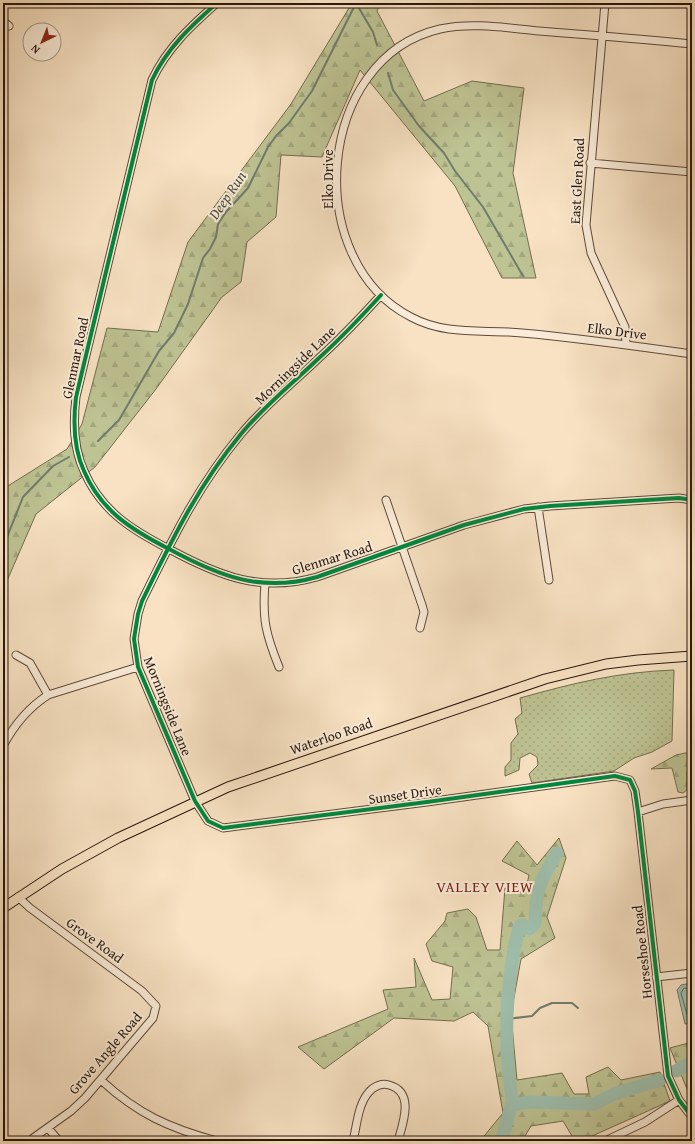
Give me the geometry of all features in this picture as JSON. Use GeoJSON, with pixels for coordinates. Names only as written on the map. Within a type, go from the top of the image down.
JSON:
{"type":"FeatureCollection","features":[{"type":"Feature","properties":{"kind":"main road","name":"Waterloo Road"},"geometry":{"type":"LineString","coordinates":[[3,908],[18,897],[94,851],[195,801],[275,771],[545,679],[606,664],[692,656]]}},
{"type":"Feature","properties":{"kind":"street","name":"Glenmar Road"},"geometry":{"type":"LineString","coordinates":[[217,3],[169,50],[152,80],[79,384],[74,418],[75,439],[83,471],[103,502],[128,526],[168,549],[228,577],[265,583],[303,581],[470,523],[538,507],[679,498],[692,500]]}},
{"type":"Feature","properties":{"kind":"street","name":"East Glen Road"},"geometry":{"type":"LineString","coordinates":[[605,3],[586,211],[588,238],[596,267],[625,327],[626,344]]}},
{"type":"Feature","properties":{"kind":"street"},"geometry":{"type":"LineString","coordinates":[[3,21],[9,26]]}},
{"type":"Feature","properties":{"kind":"street","name":"Elko Drive"},"geometry":{"type":"LineString","coordinates":[[692,44],[483,26],[441,29],[423,35],[406,43],[391,53],[370,75],[357,95],[344,127],[339,152],[338,190],[342,224],[352,255],[360,269],[381,295],[408,316],[437,328],[471,332],[506,331],[626,344],[692,354]]}},
{"type":"Feature","properties":{"kind":"street"},"geometry":{"type":"LineString","coordinates":[[590,163],[692,172]]}},
{"type":"Feature","properties":{"kind":"street","name":"Morningside Lane"},"geometry":{"type":"LineString","coordinates":[[195,801],[138,667],[134,639],[138,614],[189,508],[205,482],[242,433],[272,402],[337,341],[381,295]]}},
{"type":"Feature","properties":{"kind":"street"},"geometry":{"type":"LineString","coordinates":[[386,500],[424,612],[420,628]]}},
{"type":"Feature","properties":{"kind":"street"},"geometry":{"type":"LineString","coordinates":[[538,507],[549,580]]}},
{"type":"Feature","properties":{"kind":"street"},"geometry":{"type":"LineString","coordinates":[[265,583],[264,620],[268,640],[279,667]]}},
{"type":"Feature","properties":{"kind":"street"},"geometry":{"type":"LineString","coordinates":[[16,655],[30,663],[48,696]]}},
{"type":"Feature","properties":{"kind":"street"},"geometry":{"type":"LineString","coordinates":[[3,746],[17,722],[38,702],[48,696],[138,667]]}},
{"type":"Feature","properties":{"kind":"street","name":"Sunset Drive"},"geometry":{"type":"LineString","coordinates":[[195,801],[208,821],[223,828],[615,776],[630,780]]}},
{"type":"Feature","properties":{"kind":"street","name":"Horseshoe Road"},"geometry":{"type":"LineString","coordinates":[[630,780],[635,791],[638,812],[668,1076],[679,1100],[692,1116]]}},
{"type":"Feature","properties":{"kind":"street"},"geometry":{"type":"LineString","coordinates":[[638,812],[663,804],[692,800]]}},
{"type":"Feature","properties":{"kind":"street","name":"Grove Road"},"geometry":{"type":"LineString","coordinates":[[18,897],[30,908],[151,998],[156,1006]]}},
{"type":"Feature","properties":{"kind":"street"},"geometry":{"type":"LineString","coordinates":[[656,977],[692,973]]}},
{"type":"Feature","properties":{"kind":"street","name":"Grove Angle Road"},"geometry":{"type":"LineString","coordinates":[[29,1141],[71,1111],[102,1081],[153,1018],[156,1006]]}},
{"type":"Feature","properties":{"kind":"street"},"geometry":{"type":"LineString","coordinates":[[102,1081],[120,1098],[152,1119],[185,1132],[217,1141]]}},
{"type":"Feature","properties":{"kind":"street"},"geometry":{"type":"LineString","coordinates":[[353,1141],[361,1105],[374,1088],[380,1084],[387,1084],[400,1091],[404,1098],[405,1115],[398,1141]]}},
{"type":"Feature","properties":{"kind":"street"},"geometry":{"type":"LineString","coordinates":[[605,1141],[645,1122],[679,1100]]}},
{"type":"Feature","properties":{"kind":"street"},"geometry":{"type":"LineString","coordinates":[[48,1128],[59,1141]]}},
{"type":"Feature","properties":{"kind":"green space"},"geometry":{"type":"Polygon","coordinates":[[[352,3],[381,3],[377,11],[424,101],[472,81],[524,88],[513,173],[536,278],[502,278],[455,186],[360,70],[322,157],[281,155],[276,217],[247,242],[241,282],[222,297],[156,389],[95,467],[36,514],[3,590],[3,489],[67,449],[82,424],[107,328],[158,332],[188,242],[291,104],[352,3]]]}},
{"type":"Feature","properties":{"kind":"green space"},"geometry":{"type":"Polygon","coordinates":[[[674,670],[672,741],[652,752],[634,758],[614,771],[532,783],[529,774],[538,765],[537,757],[530,753],[520,758],[519,770],[505,776],[505,767],[511,760],[511,743],[518,734],[515,719],[522,713],[520,698],[596,679],[634,673],[674,670]]]}},
{"type":"Feature","properties":{"kind":"green space"},"geometry":{"type":"Polygon","coordinates":[[[685,753],[692,754],[692,760],[687,772],[687,790],[683,793],[678,792],[672,768],[651,769],[676,755],[685,753]]]}},
{"type":"Feature","properties":{"kind":"green space"},"geometry":{"type":"Polygon","coordinates":[[[559,838],[566,858],[547,917],[555,938],[521,959],[511,1014],[517,1080],[562,1073],[574,1094],[589,1094],[586,1077],[608,1067],[621,1080],[660,1072],[670,1101],[581,1141],[575,1141],[563,1121],[531,1126],[522,1141],[480,1141],[503,1113],[488,1026],[473,1012],[454,1021],[394,1018],[324,1069],[298,1047],[388,1009],[383,990],[416,987],[414,958],[432,1000],[450,999],[453,967],[432,961],[426,944],[445,921],[447,913],[468,909],[476,917],[487,950],[500,950],[505,888],[525,893],[529,875],[502,861],[517,841],[537,865],[559,838]]]}},
{"type":"Feature","properties":{"kind":"green space"},"geometry":{"type":"Polygon","coordinates":[[[692,1042],[692,1101],[670,1048],[692,1042]]]}},
{"type":"Feature","properties":{"kind":"water"},"geometry":{"type":"Polygon","coordinates":[[[681,985],[692,985],[692,1023],[685,1024],[677,990],[681,985]]]}},
{"type":"Feature","properties":{"kind":"waterway"},"geometry":{"type":"LineString","coordinates":[[356,3],[373,32],[377,45]]}},
{"type":"Feature","properties":{"kind":"waterway","name":"Deep Run"},"geometry":{"type":"LineString","coordinates":[[98,441],[119,420],[159,351],[174,333],[188,304],[203,258],[210,249],[216,237],[218,224],[226,212],[248,188],[268,147],[276,136],[289,123],[312,91],[356,3]]}},
{"type":"Feature","properties":{"kind":"waterway"},"geometry":{"type":"LineString","coordinates":[[388,73],[393,90],[419,126],[444,153],[455,171],[483,207],[523,276]]}},
{"type":"Feature","properties":{"kind":"waterway","name":"Deep Run"},"geometry":{"type":"LineString","coordinates":[[3,547],[23,497],[53,466],[69,457]]}},
{"type":"Feature","properties":{"kind":"waterway"},"geometry":{"type":"LineString","coordinates":[[513,1105],[508,1061],[507,1016],[508,993],[514,949],[519,927],[522,925],[529,929],[535,924],[536,903],[542,879],[557,853]]}},
{"type":"Feature","properties":{"kind":"waterway"},"geometry":{"type":"LineString","coordinates":[[507,1019],[532,1016],[540,1008],[552,1003],[572,1003],[578,1008]]}},
{"type":"Feature","properties":{"kind":"waterway"},"geometry":{"type":"LineString","coordinates":[[676,1071],[692,1062]]}},
{"type":"Feature","properties":{"kind":"waterway"},"geometry":{"type":"LineString","coordinates":[[500,1141],[503,1136],[511,1106],[513,1105],[529,1102],[594,1104],[614,1094],[660,1080]]}},
{"type":"Feature","properties":{"kind":"cycle path"},"geometry":{"type":"LineString","coordinates":[[217,3],[180,38],[158,68],[152,80],[76,397],[74,425],[80,462],[91,485],[109,508],[130,527],[187,559],[223,574],[241,579],[277,583],[317,577],[464,525],[524,509],[679,498],[692,500]]}},
{"type":"Feature","properties":{"kind":"cycle path"},"geometry":{"type":"LineString","coordinates":[[381,295],[335,343],[259,414],[241,434],[211,474],[186,514],[142,601],[138,614],[134,639],[138,667],[195,801],[208,821],[223,828],[615,776],[630,780],[635,791],[638,812],[668,1076],[679,1100],[692,1117]]}},
{"type":"Feature","properties":{"kind":"district","name":"VALLEY VIEW"},"geometry":{"type":"Point","coordinates":[485,886]}}]}
